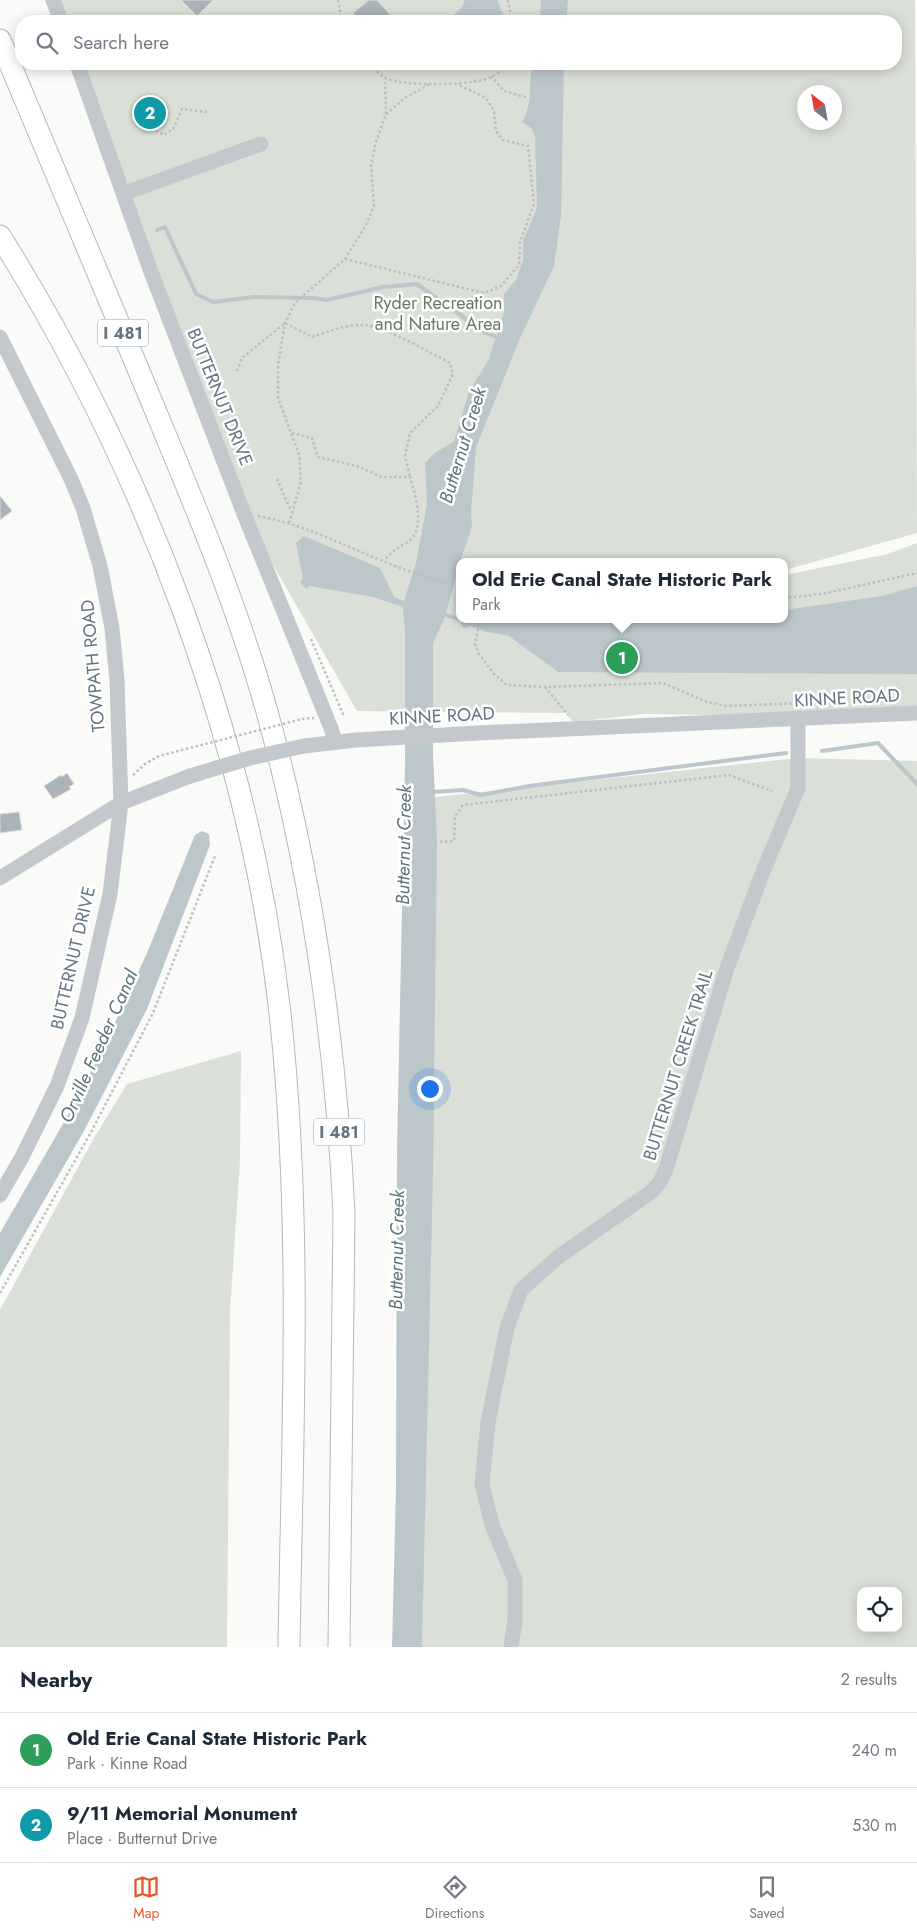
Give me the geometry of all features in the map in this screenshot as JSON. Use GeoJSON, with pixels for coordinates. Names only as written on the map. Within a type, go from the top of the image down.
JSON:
{"type":"FeatureCollection","features":[{"type":"Feature","properties":{"kind":"highway","name":"I 481"},"geometry":{"type":"LineString","coordinates":[[0,40],[178,463],[234,607],[269,718],[299,839],[315,920],[332,1044],[341,1160],[344,1223],[339,1647]]}},
{"type":"Feature","properties":{"kind":"highway","name":"I 481"},"geometry":{"type":"LineString","coordinates":[[0,236],[50,318],[98,409],[149,523],[194,643],[224,739],[242,805],[261,897],[279,1010],[289,1118],[295,1228],[289,1647]]}},
{"type":"Feature","properties":{"kind":"street"},"geometry":{"type":"LineString","coordinates":[[53,0],[59,15]]}},
{"type":"Feature","properties":{"kind":"street","name":"BUTTERNUT DRIVE"},"geometry":{"type":"LineString","coordinates":[[79,70],[125,193],[154,281],[244,514],[332,728],[335,742]]}},
{"type":"Feature","properties":{"kind":"street"},"geometry":{"type":"LineString","coordinates":[[125,193],[261,144]]}},
{"type":"Feature","properties":{"kind":"street","name":"TOWPATH ROAD"},"geometry":{"type":"LineString","coordinates":[[0,337],[71,479],[83,508],[100,566],[112,628],[117,680],[121,804]]}},
{"type":"Feature","properties":{"kind":"street","name":"KINNE ROAD"},"geometry":{"type":"LineString","coordinates":[[0,878],[121,804],[190,776],[250,758],[304,746],[356,740],[478,732],[917,713]]}},
{"type":"Feature","properties":{"kind":"street","name":"BUTTERNUT CREEK TRAIL"},"geometry":{"type":"LineString","coordinates":[[511,1647],[516,1621],[515,1580],[492,1525],[482,1484],[488,1422],[507,1328],[521,1290],[558,1257],[651,1192],[660,1182],[666,1169],[727,968],[764,869],[798,788],[798,719]]}},
{"type":"Feature","properties":{"kind":"street","name":"BUTTERNUT DRIVE"},"geometry":{"type":"LineString","coordinates":[[0,1194],[22,1157],[57,1086],[82,1018],[110,894],[121,804]]}},
{"type":"Feature","properties":{"kind":"path"},"geometry":{"type":"LineString","coordinates":[[338,0],[341,15]]}},
{"type":"Feature","properties":{"kind":"path"},"geometry":{"type":"LineString","coordinates":[[508,0],[511,15]]}},
{"type":"Feature","properties":{"kind":"path"},"geometry":{"type":"LineString","coordinates":[[376,70],[385,78],[398,82],[431,84],[457,84],[483,80],[500,70]]}},
{"type":"Feature","properties":{"kind":"path"},"geometry":{"type":"LineString","coordinates":[[491,76],[504,91],[528,98]]}},
{"type":"Feature","properties":{"kind":"path"},"geometry":{"type":"LineString","coordinates":[[289,522],[301,482],[298,454],[278,398],[278,365],[285,323],[295,303],[345,258],[366,225],[374,206],[371,165],[376,142],[386,114],[385,78]]}},
{"type":"Feature","properties":{"kind":"path"},"geometry":{"type":"LineString","coordinates":[[386,114],[405,98],[431,84]]}},
{"type":"Feature","properties":{"kind":"path"},"geometry":{"type":"LineString","coordinates":[[345,258],[484,293],[501,286],[519,265],[520,242],[534,204],[528,146],[503,140],[496,131],[494,111],[486,98],[457,84]]}},
{"type":"Feature","properties":{"kind":"path"},"geometry":{"type":"LineString","coordinates":[[151,122],[156,131],[164,136],[173,129],[182,109],[207,112]]}},
{"type":"Feature","properties":{"kind":"path"},"geometry":{"type":"LineString","coordinates":[[237,371],[242,358],[285,323]]}},
{"type":"Feature","properties":{"kind":"path"},"geometry":{"type":"LineString","coordinates":[[285,323],[312,337],[333,330],[364,325],[381,330],[450,362],[453,374],[438,406],[410,433],[405,456],[419,505],[412,539],[390,553],[385,560]]}},
{"type":"Feature","properties":{"kind":"path"},"geometry":{"type":"LineString","coordinates":[[292,433],[312,438],[318,457],[328,461],[357,466],[382,477],[410,477]]}},
{"type":"Feature","properties":{"kind":"path"},"geometry":{"type":"LineString","coordinates":[[277,479],[292,512]]}},
{"type":"Feature","properties":{"kind":"path"},"geometry":{"type":"LineString","coordinates":[[258,516],[289,522],[405,569],[456,584]]}},
{"type":"Feature","properties":{"kind":"path"},"geometry":{"type":"LineString","coordinates":[[788,597],[830,592],[917,573]]}},
{"type":"Feature","properties":{"kind":"path"},"geometry":{"type":"LineString","coordinates":[[479,623],[475,644],[479,654],[494,674],[507,685],[545,687],[663,683],[707,702],[726,706],[814,703],[813,718]]}},
{"type":"Feature","properties":{"kind":"path"},"geometry":{"type":"LineString","coordinates":[[545,687],[568,714],[574,728]]}},
{"type":"Feature","properties":{"kind":"path"},"geometry":{"type":"LineString","coordinates":[[120,782],[136,774],[145,764],[159,756],[302,719]]}},
{"type":"Feature","properties":{"kind":"path"},"geometry":{"type":"LineString","coordinates":[[440,842],[454,841],[455,816],[463,805],[729,775],[772,792]]}},
{"type":"Feature","properties":{"kind":"path"},"geometry":{"type":"LineString","coordinates":[[0,1293],[85,1142],[153,1013],[215,856]]}},
{"type":"Feature","properties":{"kind":"green space","name":"Ryder Recreation and Nature Area"},"geometry":{"type":"Polygon","coordinates":[[[53,0],[915,0],[917,533],[788,569],[788,558],[456,558],[456,623],[788,623],[788,574],[888,554],[917,543],[917,718],[644,714],[573,722],[566,713],[357,711],[244,514],[79,70],[902,70],[902,15],[59,15],[53,0]]]}},
{"type":"Feature","properties":{"kind":"green space"},"geometry":{"type":"Polygon","coordinates":[[[797,758],[917,761],[917,1647],[406,1647],[418,799],[797,758]]]}},
{"type":"Feature","properties":{"kind":"green space"},"geometry":{"type":"Polygon","coordinates":[[[241,1051],[240,1160],[230,1311],[227,1647],[0,1647],[0,1310],[94,1138],[127,1084],[241,1051]]]}},
{"type":"Feature","properties":{"kind":"water"},"geometry":{"type":"Polygon","coordinates":[[[465,0],[497,0],[503,15],[453,15],[462,7],[465,0]]]}},
{"type":"Feature","properties":{"kind":"water"},"geometry":{"type":"Polygon","coordinates":[[[541,0],[568,0],[567,15],[540,15],[541,0]]]}},
{"type":"Feature","properties":{"kind":"water","name":"Butternut Creek"},"geometry":{"type":"Polygon","coordinates":[[[564,70],[561,216],[554,266],[521,336],[476,447],[471,513],[472,527],[461,558],[456,558],[456,577],[446,613],[456,616],[456,620],[445,617],[433,643],[433,754],[437,839],[433,1172],[422,1647],[392,1647],[396,1488],[397,1151],[405,763],[405,632],[403,607],[373,597],[310,586],[306,589],[300,582],[303,578],[296,543],[304,536],[380,568],[394,597],[404,601],[416,563],[427,504],[425,463],[435,453],[454,441],[469,392],[488,361],[504,314],[504,294],[516,280],[523,260],[523,241],[537,208],[535,136],[531,128],[522,122],[528,108],[532,71],[564,70]]]}},
{"type":"Feature","properties":{"kind":"water"},"geometry":{"type":"Polygon","coordinates":[[[917,586],[917,674],[558,672],[509,636],[487,632],[471,626],[464,628],[460,623],[788,623],[788,610],[882,596],[917,586]]]}},
{"type":"Feature","properties":{"kind":"water"},"geometry":{"type":"Polygon","coordinates":[[[202,831],[209,834],[210,845],[147,1009],[84,1131],[0,1277],[0,1233],[67,1117],[107,1040],[147,953],[195,835],[202,831]]]}},
{"type":"Feature","properties":{"kind":"building"},"geometry":{"type":"Polygon","coordinates":[[[181,0],[213,0],[198,15],[181,0]]]}},
{"type":"Feature","properties":{"kind":"building"},"geometry":{"type":"Polygon","coordinates":[[[369,0],[377,0],[391,15],[355,15],[353,13],[369,0]]]}},
{"type":"Feature","properties":{"kind":"building"},"geometry":{"type":"Polygon","coordinates":[[[0,496],[12,511],[0,520],[0,496]]]}},
{"type":"Feature","properties":{"kind":"building"},"geometry":{"type":"Polygon","coordinates":[[[67,773],[74,784],[69,787],[71,789],[53,799],[44,786],[67,773]]]}},
{"type":"Feature","properties":{"kind":"building"},"geometry":{"type":"Polygon","coordinates":[[[19,812],[22,830],[0,833],[0,814],[19,812]]]}},
{"type":"Feature","properties":{"kind":"waterway"},"geometry":{"type":"LineString","coordinates":[[157,230],[165,227],[196,294],[213,302],[254,297],[327,300],[383,287],[417,284],[484,332],[499,338]]}},
{"type":"Feature","properties":{"kind":"waterway"},"geometry":{"type":"LineString","coordinates":[[822,751],[878,743],[917,784]]}},
{"type":"Feature","properties":{"kind":"waterway"},"geometry":{"type":"LineString","coordinates":[[432,792],[463,790],[481,795],[529,786],[786,753]]}},
{"type":"Feature","properties":{"kind":"place","name":"9/11 Memorial Monument"},"geometry":{"type":"Point","coordinates":[150,113]}},
{"type":"Feature","properties":{"kind":"place","name":"Old Erie Canal State Historic Park"},"geometry":{"type":"Point","coordinates":[622,658]}},
{"type":"Feature","properties":{"kind":"water label","name":"Orville Feeder Canal"},"geometry":{"type":"Point","coordinates":[98,1046]}}]}
